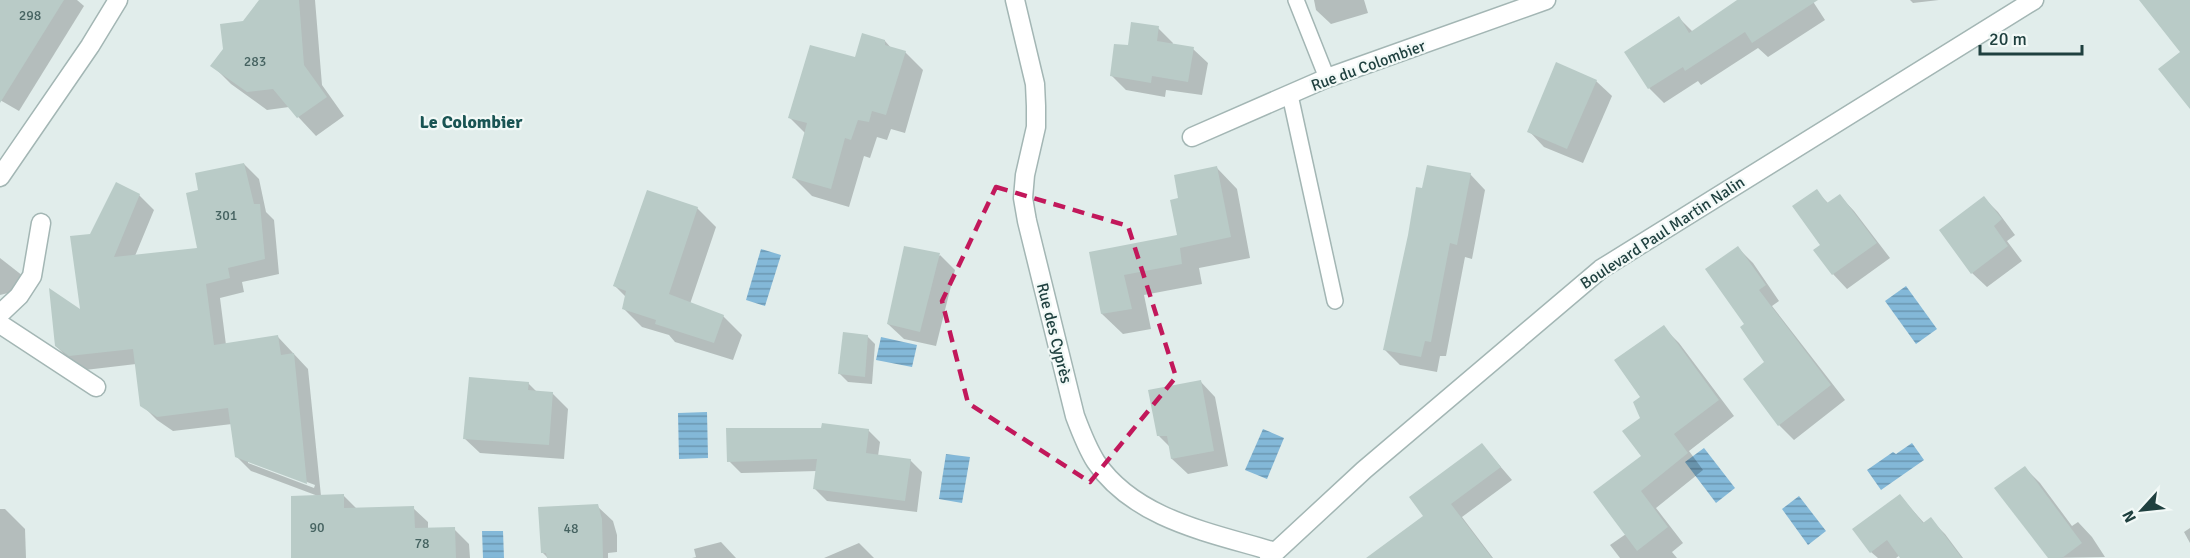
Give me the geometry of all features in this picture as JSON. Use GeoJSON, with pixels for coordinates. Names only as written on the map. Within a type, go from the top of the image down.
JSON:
{"type":"FeatureCollection","features":[{"type":"Feature","properties":{"kind":"street"},"geometry":{"type":"LineString","coordinates":[[0,177],[90,46],[118,0]]}},
{"type":"Feature","properties":{"kind":"street","name":"Rue des Cyprès"},"geometry":{"type":"LineString","coordinates":[[1015,0],[1035,84],[1036,106],[1034,138],[1023,198],[1075,416],[1084,440],[1097,464],[1115,484],[1136,501],[1158,514],[1272,555]]}},
{"type":"Feature","properties":{"kind":"street","name":"Rue du Colombier"},"geometry":{"type":"LineString","coordinates":[[1192,137],[1327,78],[1546,0]]}},
{"type":"Feature","properties":{"kind":"street","name":"Boulevard Paul Martin Nalin"},"geometry":{"type":"LineString","coordinates":[[1272,555],[1364,470],[1572,291],[1601,269],[2034,0]]}},
{"type":"Feature","properties":{"kind":"street"},"geometry":{"type":"LineString","coordinates":[[0,314],[19,296],[32,276],[41,223]]}},
{"type":"Feature","properties":{"kind":"street"},"geometry":{"type":"LineString","coordinates":[[0,324],[96,387]]}},
{"type":"Feature","properties":{"kind":"lane"},"geometry":{"type":"LineString","coordinates":[[1296,0],[1327,78]]}},
{"type":"Feature","properties":{"kind":"lane"},"geometry":{"type":"LineString","coordinates":[[1290,94],[1335,301]]}},
{"type":"Feature","properties":{"kind":"highlighted area"},"geometry":{"type":"Polygon","coordinates":[[[996,187],[1128,226],[1176,377],[1090,482],[968,403],[942,301],[996,187]]]}},
{"type":"Feature","properties":{"kind":"water"},"geometry":{"type":"Polygon","coordinates":[[[761,249],[781,255],[765,306],[746,300],[761,249]]]}},
{"type":"Feature","properties":{"kind":"water"},"geometry":{"type":"Polygon","coordinates":[[[1906,286],[1937,329],[1916,344],[1885,301],[1906,286]]]}},
{"type":"Feature","properties":{"kind":"water"},"geometry":{"type":"Polygon","coordinates":[[[881,337],[917,345],[912,367],[876,360],[881,337]]]}},
{"type":"Feature","properties":{"kind":"water"},"geometry":{"type":"Polygon","coordinates":[[[707,412],[708,458],[679,459],[678,413],[707,412]]]}},
{"type":"Feature","properties":{"kind":"water"},"geometry":{"type":"Polygon","coordinates":[[[1263,429],[1284,438],[1267,479],[1245,470],[1263,429]]]}},
{"type":"Feature","properties":{"kind":"water"},"geometry":{"type":"Polygon","coordinates":[[[1912,443],[1924,460],[1881,490],[1867,470],[1893,452],[1896,454],[1912,443]]]}},
{"type":"Feature","properties":{"kind":"water"},"geometry":{"type":"Polygon","coordinates":[[[1704,448],[1735,488],[1716,503],[1685,462],[1704,448]]]}},
{"type":"Feature","properties":{"kind":"water"},"geometry":{"type":"Polygon","coordinates":[[[946,454],[970,457],[962,503],[939,499],[946,454]]]}},
{"type":"Feature","properties":{"kind":"water"},"geometry":{"type":"Polygon","coordinates":[[[1799,496],[1826,531],[1808,545],[1782,509],[1799,496]]]}},
{"type":"Feature","properties":{"kind":"water"},"geometry":{"type":"Polygon","coordinates":[[[482,531],[503,531],[504,558],[483,558],[482,531]]]}},
{"type":"Feature","properties":{"kind":"building"},"geometry":{"type":"Polygon","coordinates":[[[0,0],[64,0],[0,103],[0,0]]]}},
{"type":"Feature","properties":{"kind":"building"},"geometry":{"type":"Polygon","coordinates":[[[259,0],[299,0],[304,65],[327,97],[297,118],[273,89],[247,92],[210,66],[223,49],[220,24],[243,21],[259,0]]]}},
{"type":"Feature","properties":{"kind":"building"},"geometry":{"type":"Polygon","coordinates":[[[1737,0],[1818,0],[1752,43],[1745,32],[1685,71],[1683,67],[1648,89],[1624,52],[1679,16],[1689,33],[1737,0]]]}},
{"type":"Feature","properties":{"kind":"building"},"geometry":{"type":"Polygon","coordinates":[[[2139,0],[2190,0],[2190,109],[2158,69],[2180,52],[2139,0]]]}},
{"type":"Feature","properties":{"kind":"building"},"geometry":{"type":"Polygon","coordinates":[[[1131,22],[1159,26],[1157,41],[1194,47],[1188,82],[1152,76],[1151,83],[1110,76],[1114,44],[1128,45],[1131,22]]]}},
{"type":"Feature","properties":{"kind":"building"},"geometry":{"type":"Polygon","coordinates":[[[862,33],[885,40],[885,45],[906,51],[886,115],[872,111],[869,122],[858,120],[851,140],[845,138],[831,189],[792,178],[807,123],[788,118],[810,45],[855,57],[862,33]]]}},
{"type":"Feature","properties":{"kind":"building"},"geometry":{"type":"Polygon","coordinates":[[[1556,62],[1597,80],[1567,149],[1527,132],[1556,62]]]}},
{"type":"Feature","properties":{"kind":"building"},"geometry":{"type":"Polygon","coordinates":[[[244,163],[254,204],[260,204],[265,259],[228,268],[230,278],[206,284],[214,345],[278,335],[281,355],[294,353],[307,484],[235,457],[228,408],[157,417],[140,406],[133,349],[69,356],[55,346],[49,288],[80,309],[70,236],[90,234],[116,182],[140,194],[114,257],[197,248],[186,193],[198,190],[195,173],[244,163]]]}},
{"type":"Feature","properties":{"kind":"building"},"geometry":{"type":"Polygon","coordinates":[[[1427,165],[1471,173],[1457,245],[1450,243],[1431,342],[1425,341],[1421,357],[1383,350],[1416,187],[1422,188],[1427,165]]]}},
{"type":"Feature","properties":{"kind":"building"},"geometry":{"type":"Polygon","coordinates":[[[1217,166],[1231,237],[1180,248],[1182,264],[1124,275],[1132,309],[1101,314],[1089,252],[1177,235],[1170,200],[1178,198],[1174,175],[1217,166]]]}},
{"type":"Feature","properties":{"kind":"building"},"geometry":{"type":"Polygon","coordinates":[[[1817,189],[1827,203],[1840,194],[1877,243],[1832,275],[1813,250],[1820,245],[1792,206],[1817,189]]]}},
{"type":"Feature","properties":{"kind":"building"},"geometry":{"type":"Polygon","coordinates":[[[647,190],[698,207],[669,294],[724,315],[714,343],[655,324],[656,320],[622,309],[626,291],[613,286],[647,190]]]}},
{"type":"Feature","properties":{"kind":"building"},"geometry":{"type":"Polygon","coordinates":[[[1984,196],[2002,219],[1994,226],[2008,246],[1971,274],[1939,230],[1984,196]]]}},
{"type":"Feature","properties":{"kind":"building"},"geometry":{"type":"Polygon","coordinates":[[[904,246],[940,253],[920,332],[887,324],[904,246]]]}},
{"type":"Feature","properties":{"kind":"building"},"geometry":{"type":"Polygon","coordinates":[[[1738,246],[1766,285],[1759,290],[1831,385],[1778,426],[1743,379],[1764,362],[1740,327],[1744,324],[1705,269],[1738,246]]]}},
{"type":"Feature","properties":{"kind":"building"},"geometry":{"type":"Polygon","coordinates":[[[1664,325],[1719,400],[1674,434],[1688,453],[1641,491],[1668,527],[1637,551],[1593,492],[1641,456],[1622,431],[1640,418],[1633,402],[1640,397],[1614,360],[1664,325]]]}},
{"type":"Feature","properties":{"kind":"building"},"geometry":{"type":"Polygon","coordinates":[[[843,332],[868,335],[865,377],[838,374],[843,332]]]}},
{"type":"Feature","properties":{"kind":"building"},"geometry":{"type":"Polygon","coordinates":[[[469,377],[529,382],[528,390],[553,392],[549,445],[463,439],[469,377]]]}},
{"type":"Feature","properties":{"kind":"building"},"geometry":{"type":"Polygon","coordinates":[[[1201,380],[1214,451],[1171,459],[1167,436],[1157,436],[1148,390],[1201,380]]]}},
{"type":"Feature","properties":{"kind":"building"},"geometry":{"type":"Polygon","coordinates":[[[822,423],[869,429],[866,453],[911,459],[905,501],[813,489],[817,459],[727,462],[726,428],[821,428],[822,423]]]}},
{"type":"Feature","properties":{"kind":"building"},"geometry":{"type":"Polygon","coordinates":[[[1482,443],[1501,467],[1451,504],[1492,558],[1366,558],[1423,516],[1409,497],[1482,443]]]}},
{"type":"Feature","properties":{"kind":"building"},"geometry":{"type":"Polygon","coordinates":[[[2025,466],[2082,543],[2062,558],[2048,558],[1994,488],[2025,466]]]}},
{"type":"Feature","properties":{"kind":"building"},"geometry":{"type":"Polygon","coordinates":[[[344,494],[344,508],[414,506],[415,528],[455,527],[456,558],[291,558],[291,496],[344,494]]]}},
{"type":"Feature","properties":{"kind":"building"},"geometry":{"type":"Polygon","coordinates":[[[1900,494],[1923,523],[1931,517],[1962,558],[1900,558],[1887,540],[1870,553],[1852,529],[1900,494]]]}},
{"type":"Feature","properties":{"kind":"building"},"geometry":{"type":"Polygon","coordinates":[[[598,504],[602,519],[603,558],[547,558],[546,553],[541,553],[538,507],[598,504]]]}},
{"type":"Feature","properties":{"kind":"district","name":"Le Colombier"},"geometry":{"type":"Point","coordinates":[471,122]}}]}
